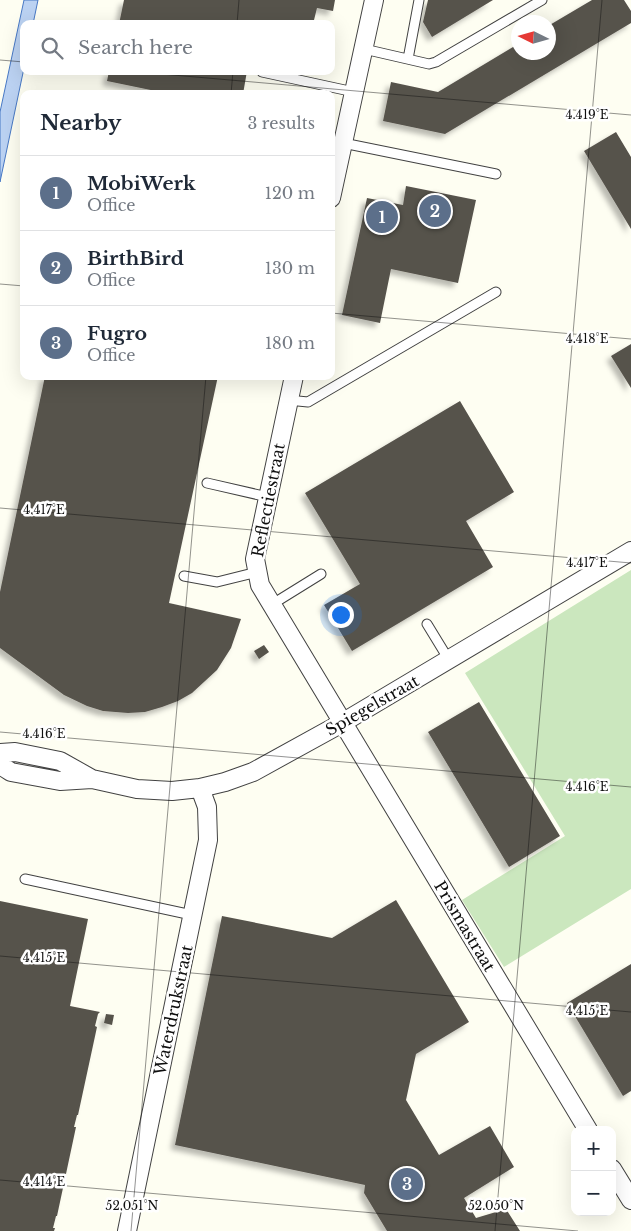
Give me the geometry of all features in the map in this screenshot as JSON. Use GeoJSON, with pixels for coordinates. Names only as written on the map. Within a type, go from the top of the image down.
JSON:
{"type":"FeatureCollection","features":[{"type":"Feature","properties":{"kind":"street"},"geometry":{"type":"LineString","coordinates":[[335,180],[374,0]]}},
{"type":"Feature","properties":{"kind":"street","name":"Reflectiestraat"},"geometry":{"type":"LineString","coordinates":[[293,380],[255,559],[260,585],[342,723]]}},
{"type":"Feature","properties":{"kind":"street","name":"Spiegelstraat"},"geometry":{"type":"LineString","coordinates":[[0,766],[11,772],[60,781],[92,779],[137,789],[172,791],[200,788],[225,782],[253,772],[342,723],[631,551]]}},
{"type":"Feature","properties":{"kind":"street","name":"Prismastraat"},"geometry":{"type":"LineString","coordinates":[[342,723],[586,1126]]}},
{"type":"Feature","properties":{"kind":"street","name":"Spiegelstraat"},"geometry":{"type":"LineString","coordinates":[[0,753],[15,752],[60,761],[92,779]]}},
{"type":"Feature","properties":{"kind":"street","name":"Waterdrukstraat"},"geometry":{"type":"LineString","coordinates":[[127,1231],[208,840],[207,807],[200,788]]}},
{"type":"Feature","properties":{"kind":"street"},"geometry":{"type":"LineString","coordinates":[[613,1171],[631,1200]]}},
{"type":"Feature","properties":{"kind":"lane"},"geometry":{"type":"LineString","coordinates":[[408,59],[419,0]]}},
{"type":"Feature","properties":{"kind":"lane"},"geometry":{"type":"LineString","coordinates":[[364,49],[429,64],[436,62],[542,0]]}},
{"type":"Feature","properties":{"kind":"lane"},"geometry":{"type":"LineString","coordinates":[[276,75],[354,92]]}},
{"type":"Feature","properties":{"kind":"lane"},"geometry":{"type":"LineString","coordinates":[[343,144],[496,174]]}},
{"type":"Feature","properties":{"kind":"lane"},"geometry":{"type":"LineString","coordinates":[[288,400],[308,402],[496,292]]}},
{"type":"Feature","properties":{"kind":"lane"},"geometry":{"type":"LineString","coordinates":[[207,483],[268,497]]}},
{"type":"Feature","properties":{"kind":"lane"},"geometry":{"type":"LineString","coordinates":[[184,576],[217,582],[257,572]]}},
{"type":"Feature","properties":{"kind":"lane"},"geometry":{"type":"LineString","coordinates":[[271,605],[321,574]]}},
{"type":"Feature","properties":{"kind":"lane"},"geometry":{"type":"LineString","coordinates":[[427,624],[448,660]]}},
{"type":"Feature","properties":{"kind":"lane"},"geometry":{"type":"LineString","coordinates":[[25,879],[192,915]]}},
{"type":"Feature","properties":{"kind":"green space"},"geometry":{"type":"Polygon","coordinates":[[[631,570],[631,889],[504,967],[462,900],[565,836],[465,673],[631,570]]]}},
{"type":"Feature","properties":{"kind":"water"},"geometry":{"type":"Polygon","coordinates":[[[24,0],[38,0],[34,20],[20,20],[20,75],[23,75],[0,182],[0,112],[24,0]]]}},
{"type":"Feature","properties":{"kind":"building"},"geometry":{"type":"Polygon","coordinates":[[[124,0],[335,0],[333,11],[317,8],[314,20],[120,20],[124,0]]]}},
{"type":"Feature","properties":{"kind":"building"},"geometry":{"type":"Polygon","coordinates":[[[428,0],[493,0],[432,37],[423,22],[428,0]]]}},
{"type":"Feature","properties":{"kind":"building"},"geometry":{"type":"Polygon","coordinates":[[[592,0],[624,0],[631,11],[631,23],[445,134],[383,121],[391,82],[438,92],[511,48],[511,60],[556,60],[556,21],[592,0]]]}},
{"type":"Feature","properties":{"kind":"building"},"geometry":{"type":"Polygon","coordinates":[[[108,75],[246,75],[244,90],[151,90],[107,81],[108,75]]]}},
{"type":"Feature","properties":{"kind":"building"},"geometry":{"type":"Polygon","coordinates":[[[616,132],[631,157],[631,229],[584,151],[616,132]]]}},
{"type":"Feature","properties":{"kind":"building"},"geometry":{"type":"Polygon","coordinates":[[[406,186],[476,200],[458,283],[391,269],[380,323],[342,315],[367,198],[403,205],[406,186]]]}},
{"type":"Feature","properties":{"kind":"building"},"geometry":{"type":"Polygon","coordinates":[[[631,344],[631,388],[611,356],[631,344]]]}},
{"type":"Feature","properties":{"kind":"building"},"geometry":{"type":"Polygon","coordinates":[[[44,380],[217,380],[169,603],[241,619],[231,648],[217,670],[192,693],[178,701],[145,712],[103,711],[87,706],[64,695],[0,648],[0,592],[44,380]]]}},
{"type":"Feature","properties":{"kind":"building"},"geometry":{"type":"Polygon","coordinates":[[[460,401],[514,492],[466,521],[493,567],[352,651],[324,605],[360,584],[305,493],[460,401]]]}},
{"type":"Feature","properties":{"kind":"building"},"geometry":{"type":"Polygon","coordinates":[[[264,645],[269,652],[259,659],[254,651],[264,645]]]}},
{"type":"Feature","properties":{"kind":"building"},"geometry":{"type":"Polygon","coordinates":[[[479,702],[560,836],[509,867],[428,732],[479,702]]]}},
{"type":"Feature","properties":{"kind":"building"},"geometry":{"type":"Polygon","coordinates":[[[396,900],[469,1022],[416,1054],[406,1100],[439,1155],[490,1126],[514,1167],[464,1198],[476,1218],[506,1209],[520,1231],[387,1231],[364,1193],[365,1185],[175,1145],[222,916],[332,938],[396,900]]]}},
{"type":"Feature","properties":{"kind":"building"},"geometry":{"type":"Polygon","coordinates":[[[0,901],[88,919],[70,1006],[100,1012],[95,1026],[97,1027],[74,1127],[76,1127],[53,1228],[55,1228],[54,1231],[0,1231],[0,901]]]}},
{"type":"Feature","properties":{"kind":"building"},"geometry":{"type":"Polygon","coordinates":[[[631,964],[631,1091],[623,1096],[567,1003],[631,964]]]}},
{"type":"Feature","properties":{"kind":"building"},"geometry":{"type":"Polygon","coordinates":[[[106,1014],[114,1015],[112,1025],[104,1023],[106,1014]]]}},
{"type":"Feature","properties":{"kind":"place","name":"BirthBird"},"geometry":{"type":"Point","coordinates":[435,211]}},
{"type":"Feature","properties":{"kind":"place","name":"MobiWerk"},"geometry":{"type":"Point","coordinates":[382,217]}},
{"type":"Feature","properties":{"kind":"place","name":"Fugro"},"geometry":{"type":"Point","coordinates":[407,1184]}}]}
